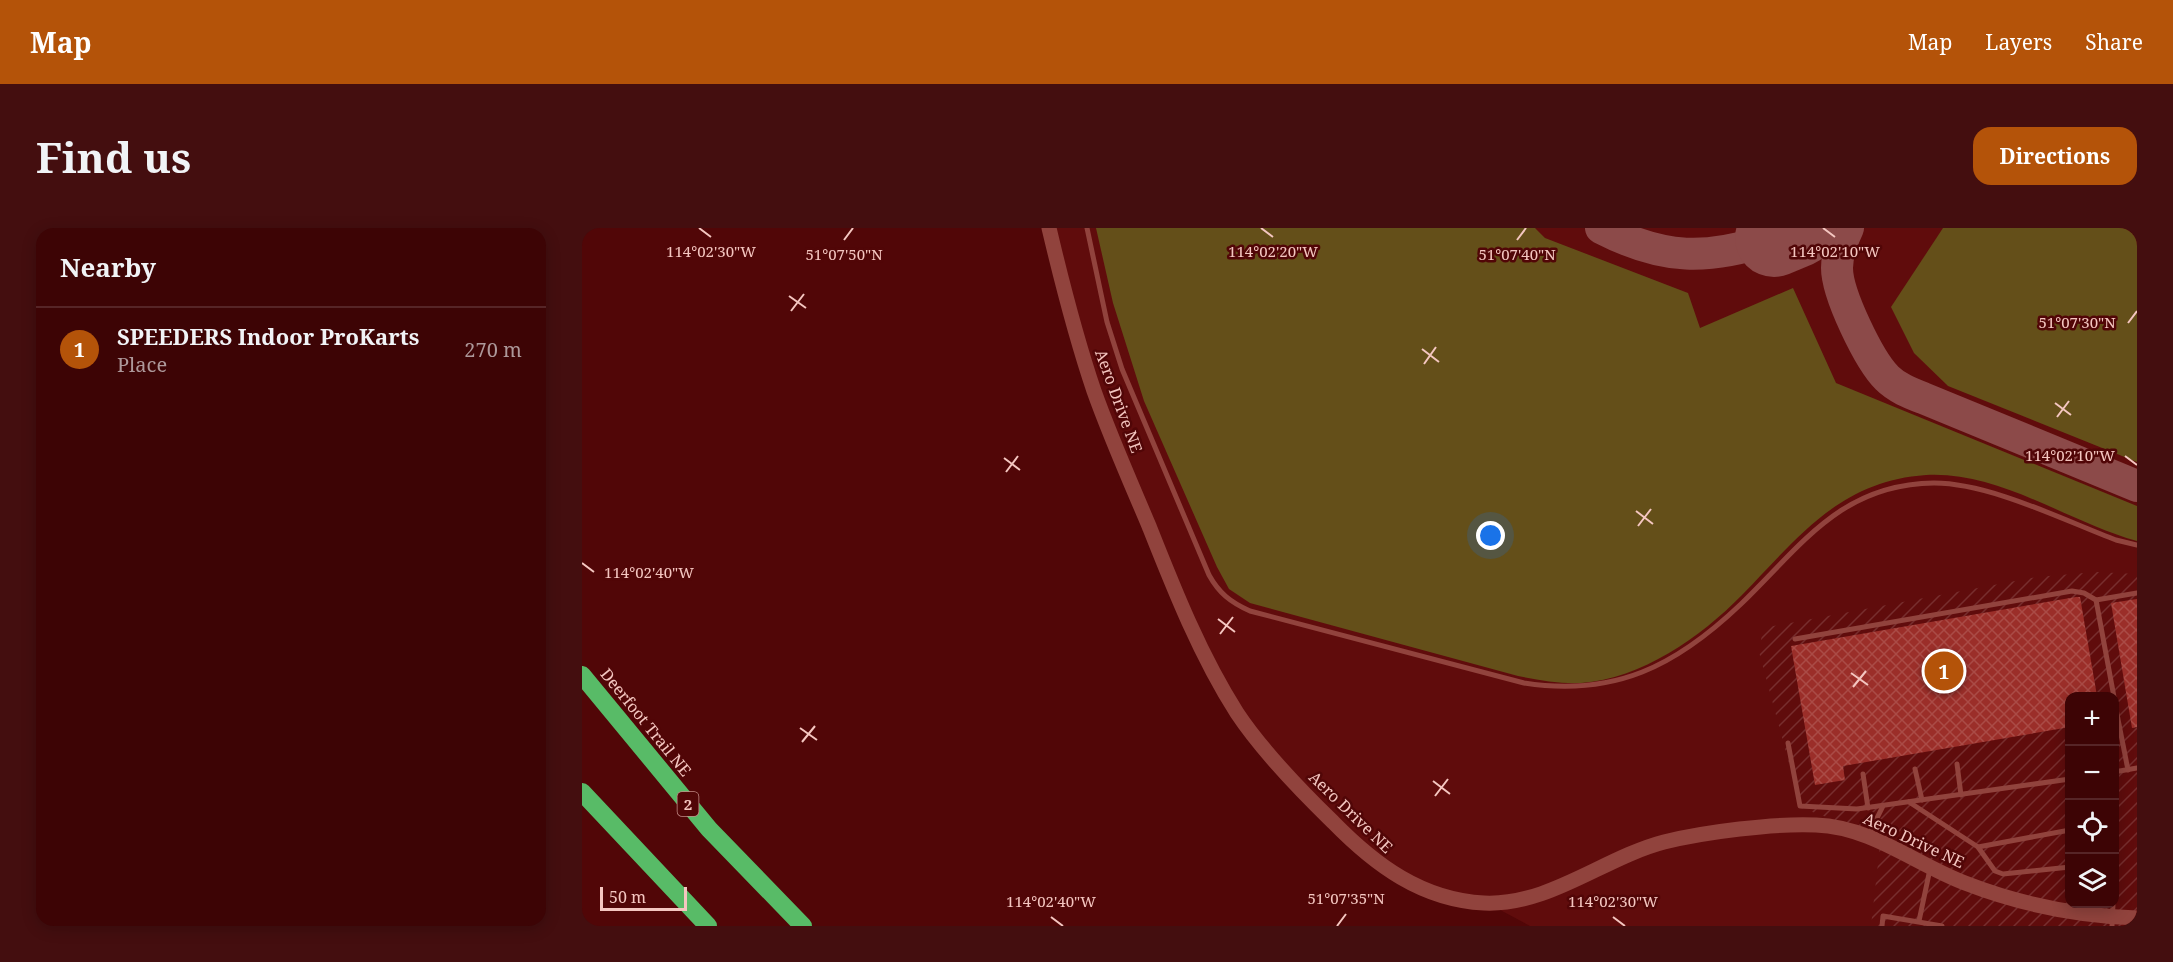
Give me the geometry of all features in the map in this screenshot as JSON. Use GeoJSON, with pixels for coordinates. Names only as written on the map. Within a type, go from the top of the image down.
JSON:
{"type":"FeatureCollection","features":[{"type":"Feature","properties":{"kind":"highway","name":"Deerfoot Trail NE"},"geometry":{"type":"LineString","coordinates":[[582,675],[709,829],[803,926]]}},
{"type":"Feature","properties":{"kind":"highway"},"geometry":{"type":"LineString","coordinates":[[582,792],[708,926]]}},
{"type":"Feature","properties":{"kind":"street","name":"Aero Drive NE"},"geometry":{"type":"LineString","coordinates":[[1049,228],[1094,392],[1159,550],[1217,679],[1239,715],[1310,800],[1384,868],[1419,889],[1454,900],[1489,903],[1528,897],[1559,888],[1663,842],[1820,825],[1868,836],[1930,868],[2003,896],[2048,907],[2137,918]]}},
{"type":"Feature","properties":{"kind":"lane"},"geometry":{"type":"LineString","coordinates":[[1087,228],[1107,322],[1140,416],[1209,575],[1219,592],[1234,604],[1250,611],[1524,683],[1554,688],[1586,688],[1615,682],[1672,658],[1720,623],[1814,529],[1841,508],[1868,494],[1898,485],[1935,483],[1967,486],[2116,540],[2137,545]]}},
{"type":"Feature","properties":{"kind":"lane"},"geometry":{"type":"LineString","coordinates":[[1795,639],[2072,591],[2084,593],[2096,600],[2137,593]]}},
{"type":"Feature","properties":{"kind":"lane"},"geometry":{"type":"LineString","coordinates":[[2096,600],[2113,692]]}},
{"type":"Feature","properties":{"kind":"lane"},"geometry":{"type":"LineString","coordinates":[[2119,726],[2127,770]]}},
{"type":"Feature","properties":{"kind":"lane"},"geometry":{"type":"LineString","coordinates":[[1788,743],[1804,825]]}},
{"type":"Feature","properties":{"kind":"lane"},"geometry":{"type":"LineString","coordinates":[[1957,764],[1961,795]]}},
{"type":"Feature","properties":{"kind":"lane"},"geometry":{"type":"LineString","coordinates":[[1915,769],[1922,800]]}},
{"type":"Feature","properties":{"kind":"lane"},"geometry":{"type":"LineString","coordinates":[[2119,771],[2137,770]]}},
{"type":"Feature","properties":{"kind":"lane"},"geometry":{"type":"LineString","coordinates":[[1863,774],[1868,808]]}},
{"type":"Feature","properties":{"kind":"lane"},"geometry":{"type":"LineString","coordinates":[[1800,806],[1868,808],[2065,780]]}},
{"type":"Feature","properties":{"kind":"lane"},"geometry":{"type":"LineString","coordinates":[[1909,802],[1978,847],[1995,871],[2003,874],[2065,868]]}},
{"type":"Feature","properties":{"kind":"lane"},"geometry":{"type":"LineString","coordinates":[[1868,836],[1883,806]]}},
{"type":"Feature","properties":{"kind":"lane"},"geometry":{"type":"LineString","coordinates":[[1978,847],[2065,831]]}},
{"type":"Feature","properties":{"kind":"lane"},"geometry":{"type":"LineString","coordinates":[[1919,921],[1930,868]]}},
{"type":"Feature","properties":{"kind":"lane"},"geometry":{"type":"LineString","coordinates":[[1882,926],[1883,916],[1942,926]]}},
{"type":"Feature","properties":{"kind":"shaded area"},"geometry":{"type":"Polygon","coordinates":[[[1047,228],[2137,228],[2137,926],[1530,926],[1489,904],[1454,900],[1384,868],[1239,715],[1137,498],[1047,228]]]}},
{"type":"Feature","properties":{"kind":"shaded area"},"geometry":{"type":"Polygon","coordinates":[[[1096,228],[1535,228],[1545,238],[1688,293],[1700,328],[1793,288],[1836,383],[2137,506],[2137,541],[2111,533],[2007,489],[1980,481],[1953,476],[1926,475],[1895,480],[1868,488],[1822,516],[1782,553],[1726,611],[1669,653],[1626,673],[1603,680],[1581,683],[1518,676],[1250,603],[1229,589],[1217,567],[1144,401],[1113,303],[1096,228]]]}},
{"type":"Feature","properties":{"kind":"shaded area"},"geometry":{"type":"Polygon","coordinates":[[[1943,228],[2137,228],[2137,462],[1948,386],[1914,353],[1891,307],[1943,228]]]}},
{"type":"Feature","properties":{"kind":"shaded area"},"geometry":{"type":"Polygon","coordinates":[[[2096,572],[2137,574],[2137,926],[1871,926],[1881,836],[1801,808],[1759,652],[1763,628],[2037,577],[2096,572]]]}},
{"type":"Feature","properties":{"kind":"building"},"geometry":{"type":"Polygon","coordinates":[[[2080,597],[2096,692],[2065,692],[2065,728],[1843,766],[1845,780],[1815,785],[1791,646],[2080,597]]]}},
{"type":"Feature","properties":{"kind":"building"},"geometry":{"type":"Polygon","coordinates":[[[2137,599],[2137,727],[2132,728],[2111,603],[2137,599]]]}},
{"type":"Feature","properties":{"kind":"taxiway"},"geometry":{"type":"LineString","coordinates":[[1601,228],[1645,246],[1686,254],[1728,251],[1774,238]]}},
{"type":"Feature","properties":{"kind":"taxiway"},"geometry":{"type":"LineString","coordinates":[[1848,228],[1837,263],[1842,294],[1863,342],[1891,382],[1913,394],[2137,486]]}},
{"type":"Feature","properties":{"kind":"runway"},"geometry":{"type":"LineString","coordinates":[[1774,238],[1798,228]]}},
{"type":"Feature","properties":{"kind":"place","name":"SPEEDERS Indoor ProKarts"},"geometry":{"type":"Point","coordinates":[1944,671]}}]}
